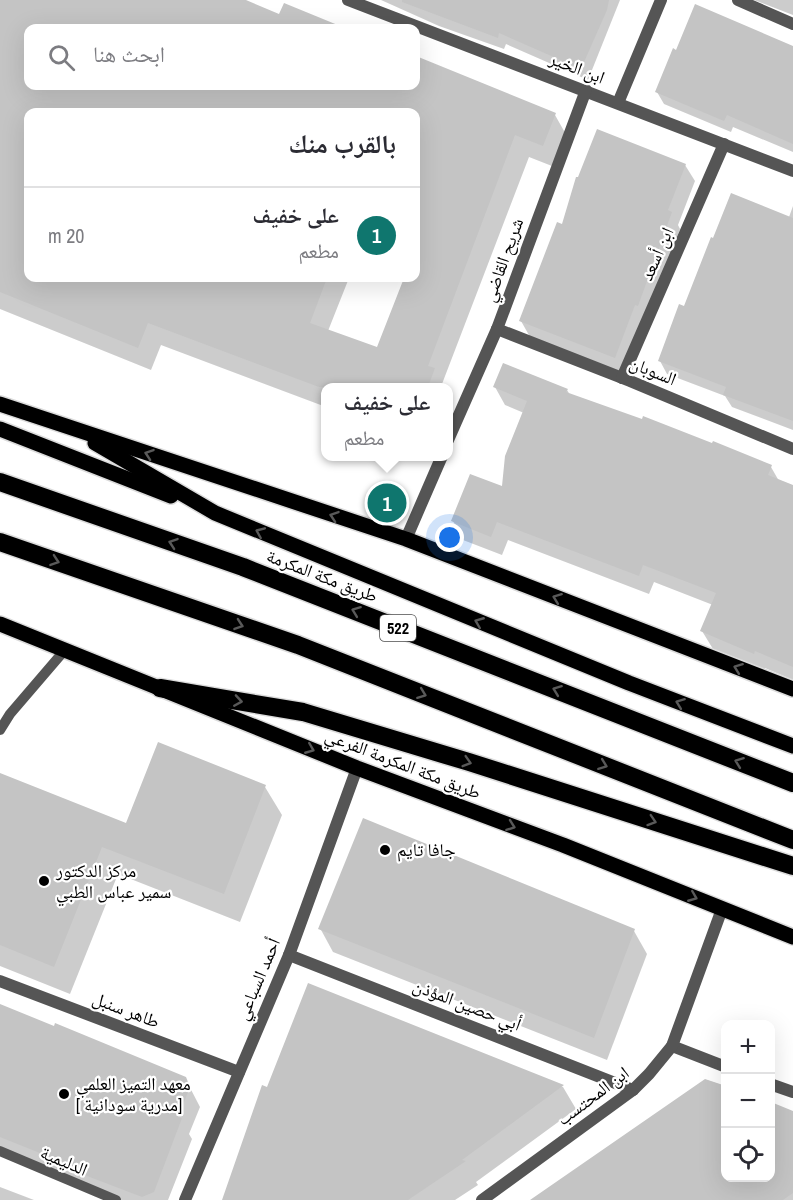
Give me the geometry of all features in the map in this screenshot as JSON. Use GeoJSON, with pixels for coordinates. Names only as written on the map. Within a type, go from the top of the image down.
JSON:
{"type":"FeatureCollection","features":[{"type":"Feature","properties":{"kind":"highway","name":"طريق مكة المكرمة"},"geometry":{"type":"LineString","coordinates":[[0,482],[243,567],[793,783]]}},
{"type":"Feature","properties":{"kind":"highway"},"geometry":{"type":"LineString","coordinates":[[0,542],[298,645],[793,840]]}},
{"type":"Feature","properties":{"kind":"highway"},"geometry":{"type":"LineString","coordinates":[[160,688],[303,712],[469,762],[793,866]]}},
{"type":"Feature","properties":{"kind":"main road"},"geometry":{"type":"LineString","coordinates":[[0,404],[406,539],[793,689]]}},
{"type":"Feature","properties":{"kind":"main road"},"geometry":{"type":"LineString","coordinates":[[68,427],[215,513]]}},
{"type":"Feature","properties":{"kind":"main road"},"geometry":{"type":"LineString","coordinates":[[0,429],[215,513],[618,679],[793,746]]}},
{"type":"Feature","properties":{"kind":"main road","name":"طريق مكة المكرمة الفرعي"},"geometry":{"type":"LineString","coordinates":[[0,624],[357,768],[563,845],[793,937]]}},
{"type":"Feature","properties":{"kind":"street","name":"ابن الخير"},"geometry":{"type":"LineString","coordinates":[[348,0],[411,24]]}},
{"type":"Feature","properties":{"kind":"street"},"geometry":{"type":"LineString","coordinates":[[618,103],[660,0]]}},
{"type":"Feature","properties":{"kind":"street"},"geometry":{"type":"LineString","coordinates":[[738,0],[793,24]]}},
{"type":"Feature","properties":{"kind":"street","name":"ابن الخير"},"geometry":{"type":"LineString","coordinates":[[420,27],[793,171]]}},
{"type":"Feature","properties":{"kind":"street","name":"شريح القاضي"},"geometry":{"type":"LineString","coordinates":[[453,430],[497,329],[586,90]]}},
{"type":"Feature","properties":{"kind":"street","name":"ابن أسعد"},"geometry":{"type":"LineString","coordinates":[[622,378],[724,144]]}},
{"type":"Feature","properties":{"kind":"street","name":"السوبان"},"geometry":{"type":"LineString","coordinates":[[497,329],[793,449]]}},
{"type":"Feature","properties":{"kind":"street"},"geometry":{"type":"LineString","coordinates":[[406,539],[439,461]]}},
{"type":"Feature","properties":{"kind":"street","name":"أحمد السباعي"},"geometry":{"type":"LineString","coordinates":[[184,1200],[289,955],[357,768]]}},
{"type":"Feature","properties":{"kind":"street","name":"ابن المحتسب"},"geometry":{"type":"LineString","coordinates":[[482,1200],[633,1090],[649,1074],[672,1046],[723,909]]}},
{"type":"Feature","properties":{"kind":"street","name":"أبي حصين المؤذن"},"geometry":{"type":"LineString","coordinates":[[289,955],[633,1090]]}},
{"type":"Feature","properties":{"kind":"street","name":"طاهر سنبل"},"geometry":{"type":"LineString","coordinates":[[0,981],[239,1072]]}},
{"type":"Feature","properties":{"kind":"street"},"geometry":{"type":"LineString","coordinates":[[672,1046],[721,1064]]}},
{"type":"Feature","properties":{"kind":"street"},"geometry":{"type":"LineString","coordinates":[[775,1085],[793,1092]]}},
{"type":"Feature","properties":{"kind":"lane"},"geometry":{"type":"LineString","coordinates":[[0,730],[10,714],[64,651]]}},
{"type":"Feature","properties":{"kind":"lane","name":"الدليمية"},"geometry":{"type":"LineString","coordinates":[[0,1152],[116,1200]]}},
{"type":"Feature","properties":{"kind":"building"},"geometry":{"type":"Polygon","coordinates":[[[0,0],[246,0],[279,14],[284,3],[335,24],[24,24],[24,90],[420,90],[420,58],[556,113],[543,146],[515,135],[428,366],[435,368],[429,383],[321,383],[319,387],[148,323],[138,348],[0,292],[0,0]]]}},
{"type":"Feature","properties":{"kind":"building"},"geometry":{"type":"Polygon","coordinates":[[[402,0],[609,0],[607,10],[581,69],[499,33],[498,38],[402,2],[402,0]]]}},
{"type":"Feature","properties":{"kind":"building"},"geometry":{"type":"Polygon","coordinates":[[[695,4],[793,46],[793,144],[727,115],[724,121],[655,92],[673,48],[676,50],[695,4]]]}},
{"type":"Feature","properties":{"kind":"building"},"geometry":{"type":"Polygon","coordinates":[[[597,129],[686,164],[668,210],[672,212],[638,306],[635,305],[615,358],[519,321],[557,222],[562,224],[576,177],[578,177],[597,129]]]}},
{"type":"Feature","properties":{"kind":"building"},"geometry":{"type":"Polygon","coordinates":[[[731,193],[793,218],[793,421],[723,395],[726,387],[658,361],[679,304],[684,306],[731,193]]]}},
{"type":"Feature","properties":{"kind":"building"},"geometry":{"type":"Polygon","coordinates":[[[503,363],[568,389],[566,392],[642,419],[643,416],[772,465],[768,475],[793,485],[793,667],[755,651],[754,654],[700,631],[716,593],[643,565],[639,576],[497,522],[491,537],[451,521],[470,474],[502,486],[505,456],[527,401],[493,387],[503,363]]]}},
{"type":"Feature","properties":{"kind":"building"},"geometry":{"type":"Polygon","coordinates":[[[158,742],[266,785],[224,894],[102,847],[54,967],[0,945],[0,773],[126,823],[158,742]]]}},
{"type":"Feature","properties":{"kind":"building"},"geometry":{"type":"Polygon","coordinates":[[[363,818],[635,929],[594,1038],[318,929],[363,818]]]}},
{"type":"Feature","properties":{"kind":"building"},"geometry":{"type":"Polygon","coordinates":[[[308,983],[564,1085],[462,1160],[466,1161],[408,1200],[222,1200],[262,1085],[267,1087],[308,983]]]}},
{"type":"Feature","properties":{"kind":"building"},"geometry":{"type":"Polygon","coordinates":[[[0,1004],[54,1026],[55,1023],[186,1077],[190,1087],[178,1117],[182,1118],[154,1192],[142,1197],[74,1171],[75,1167],[0,1137],[0,1004]]]}},
{"type":"Feature","properties":{"kind":"building"},"geometry":{"type":"Polygon","coordinates":[[[705,1079],[721,1084],[721,1182],[775,1182],[775,1104],[793,1111],[793,1193],[783,1200],[530,1200],[705,1079]]]}},
{"type":"Feature","properties":{"kind":"place","name":"على خفيف"},"geometry":{"type":"Point","coordinates":[387,503]}},
{"type":"Feature","properties":{"kind":"place","name":"جافا تايم"},"geometry":{"type":"Point","coordinates":[385,850]}},
{"type":"Feature","properties":{"kind":"place","name":"مركز الدكتور سمير عباس الطبي"},"geometry":{"type":"Point","coordinates":[44,881]}},
{"type":"Feature","properties":{"kind":"place","name":"معهد التميز العلمي [ مدرية سودانية]"},"geometry":{"type":"Point","coordinates":[64,1094]}}]}
